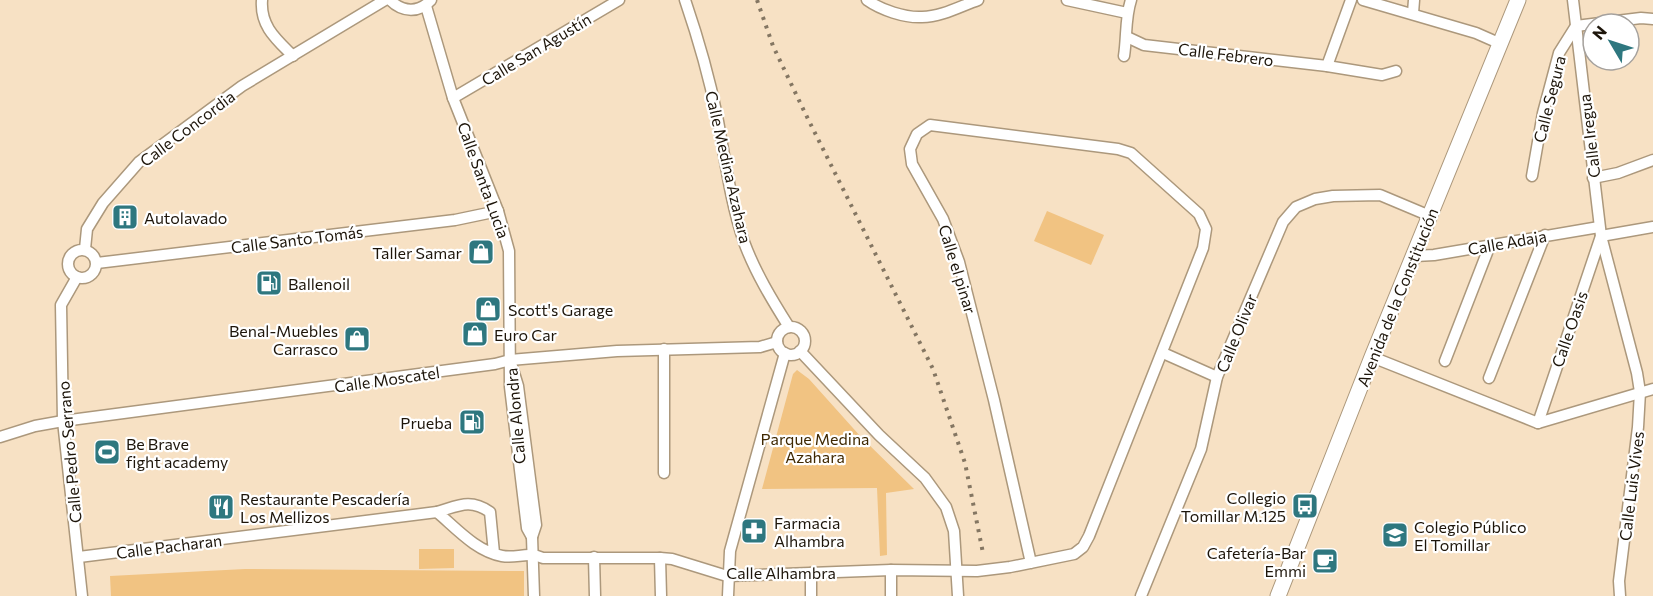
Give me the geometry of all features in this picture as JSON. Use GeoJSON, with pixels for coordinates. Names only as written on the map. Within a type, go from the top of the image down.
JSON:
{"type":"FeatureCollection","features":[{"type":"Feature","properties":{"kind":"main road","name":"Avenida de la Constitución"},"geometry":{"type":"LineString","coordinates":[[1278,596],[1372,357],[1518,0]]}},
{"type":"Feature","properties":{"kind":"street"},"geometry":{"type":"LineString","coordinates":[[262,0],[261,10],[265,25],[275,39],[293,56]]}},
{"type":"Feature","properties":{"kind":"street","name":"Calle Concordia"},"geometry":{"type":"LineString","coordinates":[[84,249],[87,229],[103,203],[139,162],[242,86],[385,0]]}},
{"type":"Feature","properties":{"kind":"street"},"geometry":{"type":"LineString","coordinates":[[390,0],[399,8],[407,10],[416,10],[429,3]]}},
{"type":"Feature","properties":{"kind":"street","name":"Calle San Agustín"},"geometry":{"type":"LineString","coordinates":[[453,98],[619,0]]}},
{"type":"Feature","properties":{"kind":"street","name":"Calle Medina Azahara"},"geometry":{"type":"LineString","coordinates":[[685,0],[711,91],[744,241],[763,285],[789,327]]}},
{"type":"Feature","properties":{"kind":"street"},"geometry":{"type":"LineString","coordinates":[[867,0],[886,10],[922,17],[943,13],[978,0]]}},
{"type":"Feature","properties":{"kind":"street"},"geometry":{"type":"LineString","coordinates":[[1066,0],[1127,13]]}},
{"type":"Feature","properties":{"kind":"street"},"geometry":{"type":"LineString","coordinates":[[1124,56],[1127,13],[1131,0]]}},
{"type":"Feature","properties":{"kind":"street"},"geometry":{"type":"LineString","coordinates":[[1327,66],[1351,0]]}},
{"type":"Feature","properties":{"kind":"street"},"geometry":{"type":"LineString","coordinates":[[1363,0],[1476,33],[1501,44]]}},
{"type":"Feature","properties":{"kind":"street"},"geometry":{"type":"LineString","coordinates":[[1413,14],[1414,0]]}},
{"type":"Feature","properties":{"kind":"street","name":"Calle Iregua"},"geometry":{"type":"LineString","coordinates":[[1573,0],[1600,231]]}},
{"type":"Feature","properties":{"kind":"street","name":"Calle Santa Lucia"},"geometry":{"type":"LineString","coordinates":[[429,3],[453,98],[498,212],[509,251],[510,360]]}},
{"type":"Feature","properties":{"kind":"street"},"geometry":{"type":"LineString","coordinates":[[1576,26],[1641,18],[1653,19]]}},
{"type":"Feature","properties":{"kind":"street","name":"Calle Segura"},"geometry":{"type":"LineString","coordinates":[[1532,176],[1543,113],[1559,52],[1576,26]]}},
{"type":"Feature","properties":{"kind":"street","name":"Calle Febrero"},"geometry":{"type":"LineString","coordinates":[[1127,37],[1144,45],[1327,66],[1382,75],[1396,71]]}},
{"type":"Feature","properties":{"kind":"street","name":"Calle el pinar"},"geometry":{"type":"LineString","coordinates":[[930,125],[1118,149],[1139,158],[1199,214],[1206,229],[1203,248],[1162,353],[1086,542],[1074,554],[1030,563],[994,400],[959,262],[943,219],[912,164],[910,149],[917,134],[930,125]]}},
{"type":"Feature","properties":{"kind":"street"},"geometry":{"type":"LineString","coordinates":[[1593,178],[1618,173],[1653,160]]}},
{"type":"Feature","properties":{"kind":"street","name":"Calle Olivar"},"geometry":{"type":"LineString","coordinates":[[1141,596],[1201,449],[1217,378],[1283,222],[1296,207],[1315,199],[1334,196],[1380,195],[1430,216]]}},
{"type":"Feature","properties":{"kind":"street","name":"Calle Santo Tomás"},"geometry":{"type":"LineString","coordinates":[[97,263],[455,220],[498,212]]}},
{"type":"Feature","properties":{"kind":"street","name":"Calle Adaja"},"geometry":{"type":"LineString","coordinates":[[1415,256],[1434,255],[1545,235],[1653,226]]}},
{"type":"Feature","properties":{"kind":"street","name":"Calle Luis Vives"},"geometry":{"type":"LineString","coordinates":[[1600,231],[1640,392],[1638,427],[1619,581],[1620,596]]}},
{"type":"Feature","properties":{"kind":"street","name":"Calle Oasis"},"geometry":{"type":"LineString","coordinates":[[1538,423],[1600,231]]}},
{"type":"Feature","properties":{"kind":"street"},"geometry":{"type":"LineString","coordinates":[[1489,378],[1545,235]]}},
{"type":"Feature","properties":{"kind":"street"},"geometry":{"type":"LineString","coordinates":[[1445,361],[1490,245]]}},
{"type":"Feature","properties":{"kind":"street"},"geometry":{"type":"LineString","coordinates":[[84,249],[93,254],[97,263],[91,275],[77,277],[70,271],[68,262],[75,251],[84,249]]}},
{"type":"Feature","properties":{"kind":"street","name":"Calle Pedro Serrano"},"geometry":{"type":"LineString","coordinates":[[77,277],[61,305],[63,421],[82,596]]}},
{"type":"Feature","properties":{"kind":"street"},"geometry":{"type":"LineString","coordinates":[[789,327],[797,329],[803,335],[804,343],[800,351],[793,354],[785,353],[777,342],[779,334],[789,327]]}},
{"type":"Feature","properties":{"kind":"street","name":"Calle Moscatel"},"geometry":{"type":"LineString","coordinates":[[0,437],[34,426],[63,421],[495,364],[510,360],[618,351],[760,347],[777,342]]}},
{"type":"Feature","properties":{"kind":"street"},"geometry":{"type":"LineString","coordinates":[[664,350],[664,473]]}},
{"type":"Feature","properties":{"kind":"street"},"geometry":{"type":"LineString","coordinates":[[800,351],[879,435],[925,478],[946,507],[954,531],[958,596]]}},
{"type":"Feature","properties":{"kind":"street"},"geometry":{"type":"LineString","coordinates":[[728,596],[730,550],[785,353]]}},
{"type":"Feature","properties":{"kind":"street"},"geometry":{"type":"LineString","coordinates":[[1162,353],[1217,378]]}},
{"type":"Feature","properties":{"kind":"street"},"geometry":{"type":"LineString","coordinates":[[1372,357],[1538,423],[1653,389]]}},
{"type":"Feature","properties":{"kind":"street","name":"Calle Alondra"},"geometry":{"type":"LineString","coordinates":[[510,360],[510,387],[524,505],[527,528],[532,537],[534,596]]}},
{"type":"Feature","properties":{"kind":"street","name":"Calle Pacharan"},"geometry":{"type":"LineString","coordinates":[[79,557],[437,512],[468,503],[479,504],[490,512],[494,553]]}},
{"type":"Feature","properties":{"kind":"street"},"geometry":{"type":"LineString","coordinates":[[437,512],[480,548],[504,557],[533,554]]}},
{"type":"Feature","properties":{"kind":"street","name":"Calle Alhambra"},"geometry":{"type":"LineString","coordinates":[[533,554],[543,558],[672,559],[728,576],[891,570],[957,571],[1030,563]]}},
{"type":"Feature","properties":{"kind":"street"},"geometry":{"type":"LineString","coordinates":[[594,557],[595,596]]}},
{"type":"Feature","properties":{"kind":"street"},"geometry":{"type":"LineString","coordinates":[[660,558],[661,596]]}},
{"type":"Feature","properties":{"kind":"street"},"geometry":{"type":"LineString","coordinates":[[891,570],[891,596]]}},
{"type":"Feature","properties":{"kind":"street"},"geometry":{"type":"LineString","coordinates":[[811,573],[811,596]]}},
{"type":"Feature","properties":{"kind":"green space"},"geometry":{"type":"Polygon","coordinates":[[[1047,211],[1104,235],[1091,265],[1034,241],[1047,211]]]}},
{"type":"Feature","properties":{"kind":"green space","name":"Parque Medina Azahara"},"geometry":{"type":"Polygon","coordinates":[[[797,370],[809,379],[861,437],[914,489],[886,493],[887,555],[880,556],[877,488],[762,489],[793,374],[797,370]]]}},
{"type":"Feature","properties":{"kind":"green space"},"geometry":{"type":"Polygon","coordinates":[[[419,549],[454,549],[454,568],[419,569],[419,549]]]}},
{"type":"Feature","properties":{"kind":"green space"},"geometry":{"type":"Polygon","coordinates":[[[245,569],[524,571],[524,596],[111,596],[110,576],[245,569]]]}},
{"type":"Feature","properties":{"kind":"railway"},"geometry":{"type":"LineString","coordinates":[[757,0],[773,46],[933,369],[965,463],[983,553]]}},
{"type":"Feature","properties":{"kind":"place","name":"Autolavado"},"geometry":{"type":"Point","coordinates":[125,217]}},
{"type":"Feature","properties":{"kind":"place","name":"Taller Samar"},"geometry":{"type":"Point","coordinates":[481,252]}},
{"type":"Feature","properties":{"kind":"place","name":"Ballenoil"},"geometry":{"type":"Point","coordinates":[269,283]}},
{"type":"Feature","properties":{"kind":"place","name":"Scott's Garage"},"geometry":{"type":"Point","coordinates":[488,309]}},
{"type":"Feature","properties":{"kind":"place","name":"Euro Car"},"geometry":{"type":"Point","coordinates":[475,334]}},
{"type":"Feature","properties":{"kind":"place","name":"Benal-Muebles Carrasco"},"geometry":{"type":"Point","coordinates":[357,339]}},
{"type":"Feature","properties":{"kind":"place","name":"Prueba"},"geometry":{"type":"Point","coordinates":[472,422]}},
{"type":"Feature","properties":{"kind":"place","name":"Be Brave fight academy"},"geometry":{"type":"Point","coordinates":[107,452]}},
{"type":"Feature","properties":{"kind":"place","name":"Collegio Tomillar M.125"},"geometry":{"type":"Point","coordinates":[1305,506]}},
{"type":"Feature","properties":{"kind":"place","name":"Restaurante Pescadería Los Mellizos"},"geometry":{"type":"Point","coordinates":[221,507]}},
{"type":"Feature","properties":{"kind":"place","name":"Farmacia Alhambra"},"geometry":{"type":"Point","coordinates":[754,531]}},
{"type":"Feature","properties":{"kind":"place","name":"Colegio Público El Tomillar"},"geometry":{"type":"Point","coordinates":[1395,535]}},
{"type":"Feature","properties":{"kind":"place","name":"Cafetería-Bar Emmi"},"geometry":{"type":"Point","coordinates":[1325,561]}}]}
